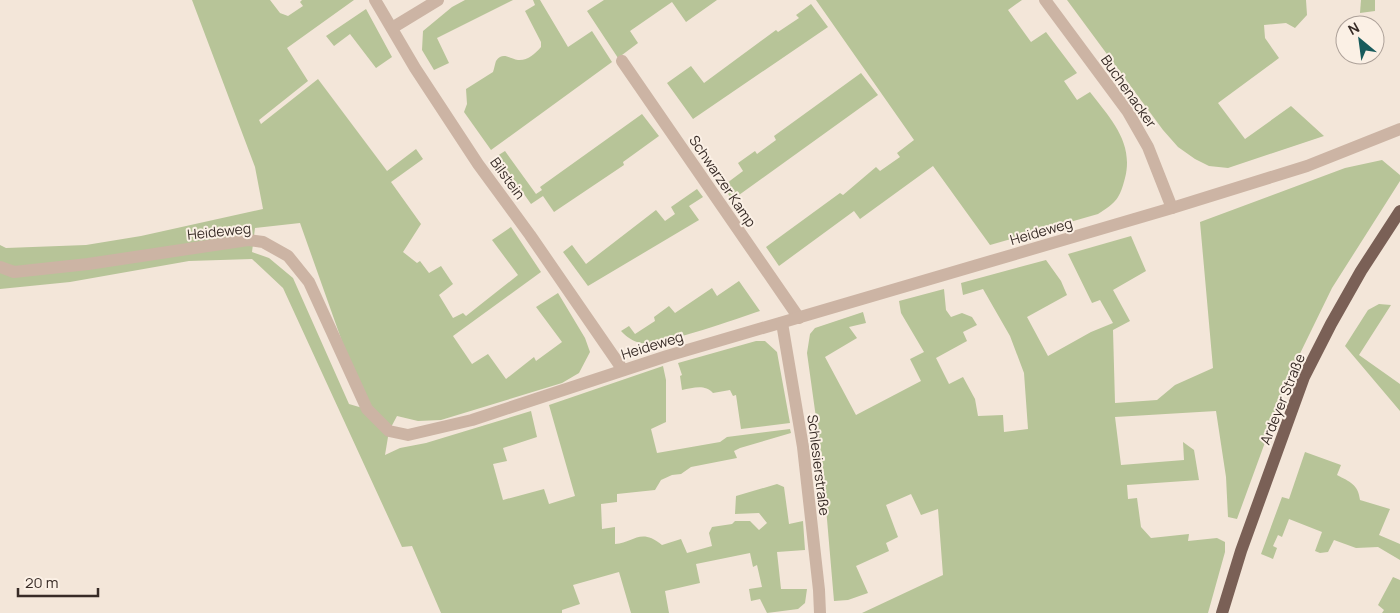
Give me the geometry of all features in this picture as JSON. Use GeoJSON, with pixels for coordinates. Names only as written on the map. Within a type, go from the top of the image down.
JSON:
{"type":"FeatureCollection","features":[{"type":"Feature","properties":{"kind":"main road","name":"Ardeyer Straße"},"geometry":{"type":"LineString","coordinates":[[1222,613],[1241,551],[1304,378],[1352,286],[1400,211]]}},
{"type":"Feature","properties":{"kind":"street","name":"Bilstein"},"geometry":{"type":"LineString","coordinates":[[375,0],[415,68],[478,164],[530,235],[623,370]]}},
{"type":"Feature","properties":{"kind":"street"},"geometry":{"type":"LineString","coordinates":[[392,28],[438,0]]}},
{"type":"Feature","properties":{"kind":"street","name":"Buchenacker"},"geometry":{"type":"LineString","coordinates":[[1045,0],[1128,112],[1148,147],[1172,208]]}},
{"type":"Feature","properties":{"kind":"street","name":"Schwarzer Kamp"},"geometry":{"type":"LineString","coordinates":[[622,61],[799,318]]}},
{"type":"Feature","properties":{"kind":"street","name":"Heideweg"},"geometry":{"type":"LineString","coordinates":[[0,267],[14,272],[88,264],[248,240],[263,242],[288,256],[309,282],[367,409],[389,431],[408,435],[472,420],[623,370],[1172,208],[1307,166],[1400,129]]}},
{"type":"Feature","properties":{"kind":"street","name":"Schlesierstraße"},"geometry":{"type":"LineString","coordinates":[[782,323],[803,447],[820,613]]}},
{"type":"Feature","properties":{"kind":"green space"},"geometry":{"type":"Polygon","coordinates":[[[192,0],[270,0],[280,13],[288,16],[303,6],[300,2],[302,0],[354,0],[287,48],[308,81],[259,120],[261,124],[318,79],[387,171],[416,149],[423,159],[391,182],[421,224],[403,252],[417,263],[420,261],[429,273],[441,266],[453,284],[439,295],[453,318],[463,313],[466,316],[518,275],[492,240],[511,227],[541,272],[453,336],[472,364],[488,354],[506,379],[534,357],[536,361],[562,342],[536,307],[558,293],[585,338],[590,352],[579,373],[562,383],[441,420],[418,421],[397,416],[389,431],[385,455],[400,448],[426,443],[531,411],[537,437],[503,448],[507,461],[493,464],[503,500],[544,489],[549,504],[575,496],[549,405],[663,366],[666,380],[666,422],[651,429],[657,453],[720,442],[727,437],[790,429],[791,433],[740,448],[734,451],[737,458],[691,467],[681,474],[672,475],[661,480],[655,490],[617,494],[617,502],[601,504],[602,529],[615,527],[615,544],[637,537],[648,537],[662,545],[681,539],[687,553],[712,546],[709,533],[712,527],[732,524],[735,521],[750,521],[759,530],[767,523],[759,513],[735,514],[736,496],[777,484],[784,487],[789,524],[803,521],[805,550],[777,552],[781,589],[807,589],[805,603],[798,609],[767,613],[760,599],[751,601],[749,589],[762,587],[757,565],[753,567],[750,553],[696,564],[700,583],[665,591],[669,613],[631,613],[619,572],[573,585],[580,604],[562,610],[562,613],[441,613],[412,546],[402,547],[283,288],[252,259],[189,261],[70,282],[0,289],[0,245],[6,248],[86,245],[141,236],[263,209],[255,167],[192,0]],[[300,223],[255,228],[252,252],[269,258],[293,278],[349,404],[366,409],[300,223]]]}},
{"type":"Feature","properties":{"kind":"green space"},"geometry":{"type":"Polygon","coordinates":[[[465,0],[513,0],[437,38],[449,63],[434,70],[422,50],[423,31],[452,7],[465,0]]]}},
{"type":"Feature","properties":{"kind":"green space"},"geometry":{"type":"Polygon","coordinates":[[[533,0],[540,0],[568,47],[592,31],[612,62],[491,150],[464,112],[467,104],[466,89],[493,72],[496,61],[501,56],[518,60],[525,59],[541,47],[541,42],[525,11],[535,5],[533,0]]]}},
{"type":"Feature","properties":{"kind":"green space"},"geometry":{"type":"Polygon","coordinates":[[[604,0],[717,0],[686,22],[672,2],[630,31],[638,43],[618,58],[587,11],[604,0]]]}},
{"type":"Feature","properties":{"kind":"green space"},"geometry":{"type":"Polygon","coordinates":[[[816,0],[1022,0],[1008,10],[1031,42],[1046,32],[1077,73],[1064,81],[1077,100],[1090,92],[1119,132],[1126,154],[1127,165],[1119,195],[1109,207],[1098,214],[990,245],[933,166],[860,219],[854,211],[779,266],[766,247],[840,193],[843,195],[876,167],[880,171],[900,157],[897,153],[914,140],[816,0]]]}},
{"type":"Feature","properties":{"kind":"green space"},"geometry":{"type":"Polygon","coordinates":[[[1067,0],[1306,0],[1307,15],[1295,28],[1286,23],[1264,25],[1265,38],[1279,58],[1218,103],[1245,139],[1291,106],[1324,136],[1228,168],[1209,166],[1195,159],[1178,147],[1163,130],[1067,0]]]}},
{"type":"Feature","properties":{"kind":"green space"},"geometry":{"type":"Polygon","coordinates":[[[1361,0],[1375,0],[1375,11],[1360,13],[1361,0]]]}},
{"type":"Feature","properties":{"kind":"green space"},"geometry":{"type":"Polygon","coordinates":[[[811,4],[828,27],[693,119],[667,83],[691,66],[704,83],[776,30],[778,32],[799,18],[796,15],[811,4]]]}},
{"type":"Feature","properties":{"kind":"green space"},"geometry":{"type":"Polygon","coordinates":[[[366,9],[392,57],[376,68],[350,34],[334,46],[326,36],[366,9]]]}},
{"type":"Feature","properties":{"kind":"green space"},"geometry":{"type":"Polygon","coordinates":[[[861,73],[878,95],[732,200],[723,186],[743,171],[738,163],[755,151],[757,154],[776,140],[774,136],[861,73]]]}},
{"type":"Feature","properties":{"kind":"green space"},"geometry":{"type":"Polygon","coordinates":[[[642,114],[659,136],[623,162],[624,165],[554,212],[543,196],[531,204],[497,156],[505,151],[536,194],[542,190],[540,187],[642,114]]]}},
{"type":"Feature","properties":{"kind":"green space"},"geometry":{"type":"Polygon","coordinates":[[[1382,160],[1400,175],[1400,181],[1332,288],[1290,374],[1237,519],[1228,517],[1226,477],[1216,411],[1115,417],[1121,465],[1184,460],[1183,442],[1194,450],[1199,480],[1127,485],[1128,499],[1137,498],[1141,527],[1151,538],[1189,534],[1188,541],[1217,538],[1225,542],[1225,552],[1208,613],[862,613],[943,575],[938,509],[921,515],[911,494],[886,505],[898,537],[886,543],[889,551],[856,566],[868,593],[848,600],[834,601],[822,461],[807,353],[810,334],[815,328],[863,312],[866,323],[849,327],[857,338],[825,357],[856,415],[921,381],[910,359],[924,352],[901,313],[899,301],[944,289],[946,310],[951,317],[962,313],[972,317],[977,325],[963,332],[967,341],[936,358],[949,384],[963,377],[975,399],[978,416],[1003,415],[1004,432],[1028,429],[1024,373],[1010,336],[983,289],[963,295],[961,283],[1046,260],[1061,281],[1067,295],[1027,317],[1048,356],[1091,332],[1113,323],[1100,300],[1092,303],[1068,254],[1131,236],[1146,271],[1113,290],[1130,321],[1113,330],[1115,403],[1157,400],[1175,385],[1213,368],[1200,222],[1345,168],[1382,160]]]}},
{"type":"Feature","properties":{"kind":"green space"},"geometry":{"type":"Polygon","coordinates":[[[697,189],[703,197],[689,206],[699,220],[588,286],[563,252],[572,245],[586,264],[656,210],[665,221],[675,214],[671,207],[697,189]]]}},
{"type":"Feature","properties":{"kind":"green space"},"geometry":{"type":"Polygon","coordinates":[[[739,281],[760,311],[699,331],[651,343],[635,341],[621,331],[629,326],[635,334],[655,321],[654,317],[669,306],[675,313],[712,288],[717,296],[739,281]]]}},
{"type":"Feature","properties":{"kind":"green space"},"geometry":{"type":"Polygon","coordinates":[[[1379,304],[1391,305],[1359,355],[1400,384],[1400,411],[1345,346],[1368,310],[1379,304]]]}},
{"type":"Feature","properties":{"kind":"green space"},"geometry":{"type":"Polygon","coordinates":[[[756,341],[765,341],[777,352],[790,423],[741,429],[736,395],[733,396],[730,390],[713,393],[706,388],[682,390],[680,376],[682,375],[678,363],[756,341]]]}},
{"type":"Feature","properties":{"kind":"green space"},"geometry":{"type":"Polygon","coordinates":[[[1305,452],[1341,465],[1337,475],[1355,487],[1360,500],[1390,509],[1379,535],[1400,544],[1400,560],[1378,547],[1356,548],[1334,540],[1328,552],[1320,553],[1315,551],[1322,532],[1289,519],[1282,537],[1278,535],[1273,546],[1277,548],[1273,559],[1261,554],[1282,497],[1289,499],[1305,452]]]}},
{"type":"Feature","properties":{"kind":"green space"},"geometry":{"type":"Polygon","coordinates":[[[1393,577],[1400,580],[1400,613],[1382,613],[1384,610],[1378,605],[1393,577]]]}}]}
